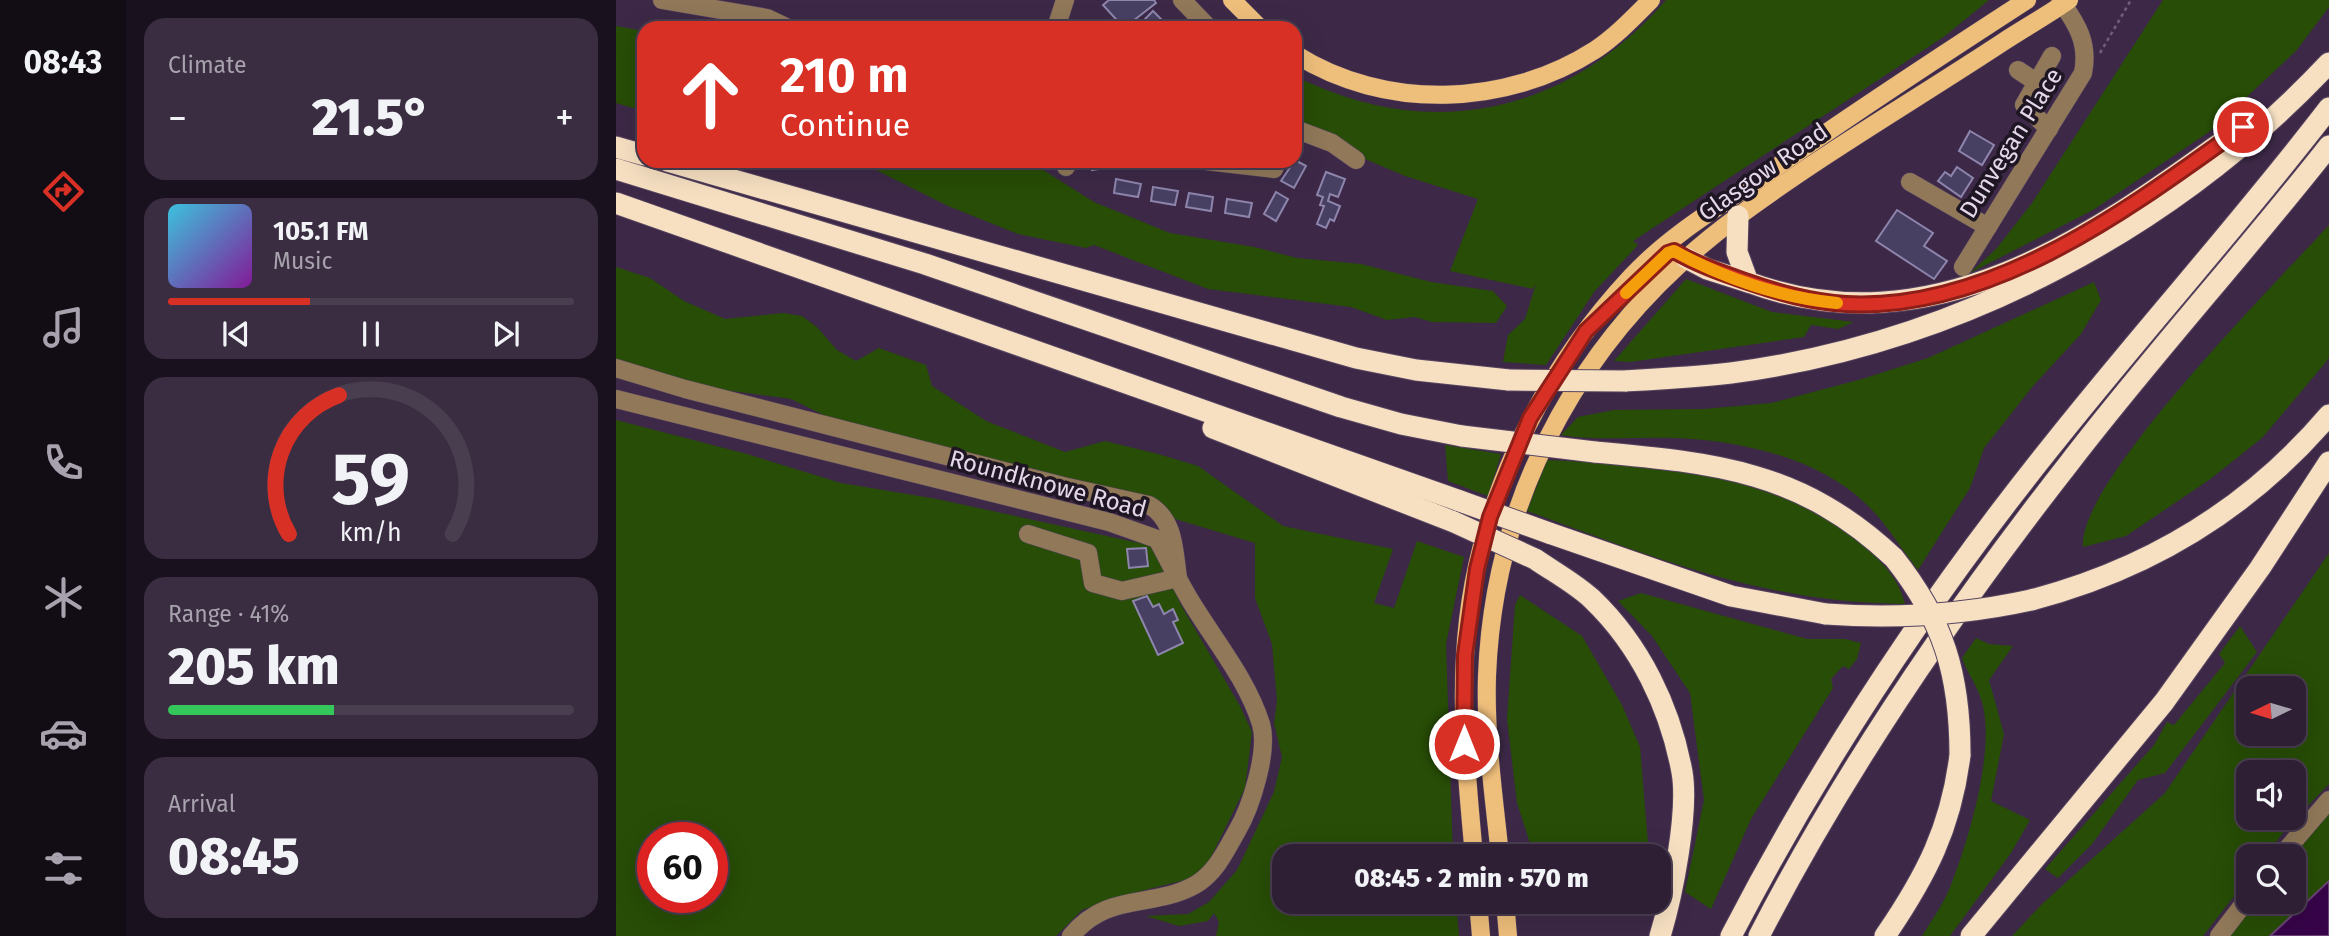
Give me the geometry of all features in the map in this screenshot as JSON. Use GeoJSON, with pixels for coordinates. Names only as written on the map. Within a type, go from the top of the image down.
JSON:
{"type":"FeatureCollection","features":[{"type":"Feature","properties":{"kind":"highway"},"geometry":{"type":"LineString","coordinates":[[1884,338],[2011,284],[2078,249],[2169,190],[2243,127],[2329,46]]}},
{"type":"Feature","properties":{"kind":"highway"},"geometry":{"type":"LineString","coordinates":[[691,168],[1356,358],[1416,370],[1509,380],[1625,381],[1732,373],[1829,354],[1990,302],[2111,238],[2225,158],[2306,88],[2329,64]]}},
{"type":"Feature","properties":{"kind":"highway"},"geometry":{"type":"LineString","coordinates":[[1731,936],[1796,818],[1871,698],[1961,568],[2050,448],[2272,183],[2329,108]]}},
{"type":"Feature","properties":{"kind":"highway"},"geometry":{"type":"LineString","coordinates":[[1686,258],[1799,298],[1847,304],[1890,303],[1956,290],[2053,250],[2093,228],[2147,195],[2243,127]]}},
{"type":"Feature","properties":{"kind":"highway"},"geometry":{"type":"LineString","coordinates":[[1759,936],[1844,788],[1910,684],[2006,546],[2070,461],[2251,246],[2329,146]]}},
{"type":"Feature","properties":{"kind":"highway"},"geometry":{"type":"LineString","coordinates":[[616,147],[637,153]]}},
{"type":"Feature","properties":{"kind":"highway"},"geometry":{"type":"LineString","coordinates":[[616,169],[925,264],[1341,407],[1401,424],[1462,436],[1716,466],[1779,483],[1811,496],[1850,519],[1894,558],[1928,604],[1941,633],[1958,702],[1960,755],[1950,813],[1936,851],[1916,892],[1886,935]]}},
{"type":"Feature","properties":{"kind":"highway"},"geometry":{"type":"LineString","coordinates":[[616,203],[1720,593],[1826,614],[1890,617],[1954,614],[2031,600],[2119,572],[2182,541],[2235,505],[2283,466],[2329,415]]}},
{"type":"Feature","properties":{"kind":"highway"},"geometry":{"type":"LineString","coordinates":[[1738,216],[1737,252],[1748,282]]}},
{"type":"Feature","properties":{"kind":"highway"},"geometry":{"type":"LineString","coordinates":[[922,310],[1499,540],[1535,559],[1591,598],[1634,647],[1664,708],[1682,774],[1679,854],[1660,936]]}},
{"type":"Feature","properties":{"kind":"highway"},"geometry":{"type":"LineString","coordinates":[[1971,936],[2164,702],[2260,568],[2329,462]]}},
{"type":"Feature","properties":{"kind":"main road"},"geometry":{"type":"LineString","coordinates":[[1232,0],[1253,21]]}},
{"type":"Feature","properties":{"kind":"main road"},"geometry":{"type":"LineString","coordinates":[[1302,58],[1334,74],[1374,88],[1434,95],[1474,93],[1531,81],[1565,66],[1609,39],[1651,0]]}},
{"type":"Feature","properties":{"kind":"main road","name":"Glasgow Road"},"geometry":{"type":"LineString","coordinates":[[1473,844],[1464,744],[1465,667],[1477,569],[1490,517],[1530,418],[1586,331],[1632,276],[1669,242],[1863,106],[2027,0]]}},
{"type":"Feature","properties":{"kind":"main road","name":"Glasgow Road"},"geometry":{"type":"LineString","coordinates":[[1499,844],[1487,678],[1492,613],[1508,538],[1554,422],[1599,352],[1686,258],[1738,216],[2064,2]]}},
{"type":"Feature","properties":{"kind":"main road"},"geometry":{"type":"LineString","coordinates":[[1586,331],[1668,253],[1674,251],[1686,258]]}},
{"type":"Feature","properties":{"kind":"main road"},"geometry":{"type":"LineString","coordinates":[[1479,914],[1481,936]]}},
{"type":"Feature","properties":{"kind":"main road"},"geometry":{"type":"LineString","coordinates":[[1506,914],[1508,936]]}},
{"type":"Feature","properties":{"kind":"street"},"geometry":{"type":"LineString","coordinates":[[662,0],[773,21]]}},
{"type":"Feature","properties":{"kind":"street"},"geometry":{"type":"LineString","coordinates":[[1058,21],[1065,0]]}},
{"type":"Feature","properties":{"kind":"street"},"geometry":{"type":"LineString","coordinates":[[1182,0],[1202,21]]}},
{"type":"Feature","properties":{"kind":"street","name":"Dunvegan Place"},"geometry":{"type":"LineString","coordinates":[[1963,267],[2083,73],[2087,55],[2082,33],[2064,2]]}},
{"type":"Feature","properties":{"kind":"street"},"geometry":{"type":"LineString","coordinates":[[2049,129],[2031,115],[2024,105],[2052,56]]}},
{"type":"Feature","properties":{"kind":"street"},"geometry":{"type":"LineString","coordinates":[[2018,70],[2036,82]]}},
{"type":"Feature","properties":{"kind":"street"},"geometry":{"type":"LineString","coordinates":[[1302,132],[1332,143],[1356,160]]}},
{"type":"Feature","properties":{"kind":"street"},"geometry":{"type":"LineString","coordinates":[[1910,182],[1988,227]]}},
{"type":"Feature","properties":{"kind":"street"},"geometry":{"type":"LineString","coordinates":[[616,368],[685,389],[1063,486],[1149,505],[1161,512],[1170,527],[1178,578],[1122,591],[1093,583],[1088,553],[1028,534]]}},
{"type":"Feature","properties":{"kind":"street","name":"Roundknowe Road"},"geometry":{"type":"LineString","coordinates":[[616,398],[1109,522],[1157,539],[1242,682],[1262,727],[1257,786],[1242,821],[1216,867],[1196,885],[1115,905],[1085,919],[1071,936]]}},
{"type":"Feature","properties":{"kind":"street"},"geometry":{"type":"LineString","coordinates":[[2290,844],[2329,800]]}},
{"type":"Feature","properties":{"kind":"street"},"geometry":{"type":"LineString","coordinates":[[2219,936],[2236,914]]}},
{"type":"Feature","properties":{"kind":"path"},"geometry":{"type":"LineString","coordinates":[[2087,55],[2100,53],[2130,0]]}},
{"type":"Feature","properties":{"kind":"green space"},"geometry":{"type":"Polygon","coordinates":[[[1666,0],[1989,0],[1945,36],[1633,241],[1638,245],[1594,292],[1546,365],[1503,362],[1508,335],[1525,319],[1536,284],[1533,289],[1450,271],[1478,199],[1405,176],[1365,159],[1355,149],[1302,127],[1302,79],[1346,97],[1396,109],[1446,112],[1494,106],[1541,92],[1585,70],[1627,39],[1666,0]]]}},
{"type":"Feature","properties":{"kind":"green space"},"geometry":{"type":"Polygon","coordinates":[[[2163,0],[2329,0],[2329,7],[2296,51],[2209,132],[2093,210],[1970,273],[1997,248],[2032,203],[2163,0]]]}},
{"type":"Feature","properties":{"kind":"green space"},"geometry":{"type":"Polygon","coordinates":[[[616,26],[637,30],[637,108],[616,103],[616,26]]]}},
{"type":"Feature","properties":{"kind":"green space"},"geometry":{"type":"Polygon","coordinates":[[[872,168],[1040,168],[1094,202],[1170,233],[1254,247],[1297,258],[1361,264],[1431,282],[1493,291],[1507,306],[1496,323],[1432,322],[1415,317],[1387,320],[1351,307],[1208,289],[1094,245],[1086,248],[1018,234],[948,206],[872,168]]]}},
{"type":"Feature","properties":{"kind":"green space"},"geometry":{"type":"Polygon","coordinates":[[[2329,225],[2329,357],[2326,362],[2262,438],[2209,480],[2126,536],[2083,547],[2090,517],[2112,477],[2145,431],[2185,382],[2329,225]]]}},
{"type":"Feature","properties":{"kind":"green space"},"geometry":{"type":"Polygon","coordinates":[[[616,267],[650,278],[684,301],[725,319],[783,313],[802,316],[817,327],[837,350],[856,361],[879,348],[926,365],[932,386],[986,421],[1065,452],[1105,441],[1158,454],[1198,466],[1283,526],[1393,549],[1374,603],[1394,608],[1417,541],[1464,557],[1446,644],[1453,844],[1272,844],[1272,914],[1457,914],[1459,936],[1216,936],[1219,922],[1214,913],[1208,921],[1179,926],[1146,916],[1188,914],[1209,902],[1237,870],[1274,792],[1282,757],[1274,723],[1277,701],[1272,644],[1255,598],[1255,543],[1092,494],[1036,469],[965,455],[840,423],[791,399],[702,387],[616,360],[616,267]]]}},
{"type":"Feature","properties":{"kind":"green space"},"geometry":{"type":"Polygon","coordinates":[[[1686,279],[1772,312],[1854,322],[1838,329],[1811,325],[1804,337],[1630,362],[1614,361],[1686,279]]]}},
{"type":"Feature","properties":{"kind":"green space"},"geometry":{"type":"Polygon","coordinates":[[[2094,282],[2101,300],[2081,334],[2033,386],[1984,448],[1970,488],[1918,570],[1865,503],[1828,476],[1785,457],[1716,441],[1561,435],[1578,417],[1614,410],[1704,409],[1771,403],[1862,379],[1928,358],[2094,282]]]}},
{"type":"Feature","properties":{"kind":"green space"},"geometry":{"type":"Polygon","coordinates":[[[616,420],[747,454],[841,483],[937,499],[1153,546],[1181,605],[1240,706],[1252,732],[1245,788],[1208,863],[1189,879],[1129,894],[1082,910],[1056,936],[616,936],[616,420]]]}},
{"type":"Feature","properties":{"kind":"green space"},"geometry":{"type":"Polygon","coordinates":[[[1445,445],[1501,454],[1488,496],[1448,481],[1445,445]]]}},
{"type":"Feature","properties":{"kind":"green space"},"geometry":{"type":"Polygon","coordinates":[[[1547,460],[1674,470],[1757,489],[1796,504],[1833,524],[1874,555],[1895,580],[1905,604],[1809,596],[1719,577],[1631,549],[1527,511],[1547,460]]]}},
{"type":"Feature","properties":{"kind":"green space"},"geometry":{"type":"Polygon","coordinates":[[[2329,553],[2329,784],[2306,808],[2306,760],[2236,760],[2236,830],[2285,830],[2274,844],[2236,844],[2236,894],[2203,936],[2012,936],[2042,904],[2165,793],[2236,689],[2236,746],[2306,746],[2306,676],[2245,676],[2329,553]]]}},
{"type":"Feature","properties":{"kind":"green space"},"geometry":{"type":"Polygon","coordinates":[[[1641,593],[1807,639],[1845,639],[1861,643],[1857,659],[1849,669],[1843,666],[1831,679],[1833,688],[1751,819],[1711,909],[1685,892],[1704,800],[1690,693],[1652,636],[1618,601],[1641,593]]]}},
{"type":"Feature","properties":{"kind":"green space"},"geometry":{"type":"Polygon","coordinates":[[[1520,595],[1582,636],[1622,705],[1640,747],[1648,844],[1530,844],[1517,803],[1507,719],[1515,605],[1520,595]]]}},
{"type":"Feature","properties":{"kind":"green space"},"geometry":{"type":"Polygon","coordinates":[[[2240,626],[2257,652],[2236,676],[2236,680],[2165,773],[2138,780],[2092,844],[2058,878],[2045,869],[2154,745],[2167,722],[2174,725],[2225,663],[2219,654],[2240,626]]]}},
{"type":"Feature","properties":{"kind":"green space"},"geometry":{"type":"Polygon","coordinates":[[[1976,638],[1989,644],[2013,646],[1989,680],[2004,734],[1991,801],[2030,820],[2011,853],[1950,936],[1922,936],[1951,885],[1978,796],[1986,726],[1979,693],[1962,658],[1976,638]]]}},
{"type":"Feature","properties":{"kind":"green space"},"geometry":{"type":"Polygon","coordinates":[[[2329,812],[2329,881],[2306,902],[2306,844],[2300,844],[2329,812]]]}},
{"type":"Feature","properties":{"kind":"green space"},"geometry":{"type":"Polygon","coordinates":[[[2242,914],[2294,914],[2270,936],[2228,936],[2242,914]]]}},
{"type":"Feature","properties":{"kind":"shaded area"},"geometry":{"type":"Polygon","coordinates":[[[2329,881],[2329,936],[2270,936],[2294,914],[2306,914],[2306,902],[2329,881]]]}},
{"type":"Feature","properties":{"kind":"building"},"geometry":{"type":"Polygon","coordinates":[[[1109,0],[1154,0],[1156,3],[1133,21],[1118,21],[1103,5],[1109,0]]]}},
{"type":"Feature","properties":{"kind":"building"},"geometry":{"type":"Polygon","coordinates":[[[1153,11],[1162,20],[1161,21],[1143,21],[1153,11]]]}},
{"type":"Feature","properties":{"kind":"building"},"geometry":{"type":"Polygon","coordinates":[[[1970,131],[1994,145],[1982,165],[1959,151],[1970,131]]]}},
{"type":"Feature","properties":{"kind":"building"},"geometry":{"type":"Polygon","coordinates":[[[1302,164],[1306,166],[1294,188],[1281,181],[1290,168],[1302,168],[1302,164]]]}},
{"type":"Feature","properties":{"kind":"building"},"geometry":{"type":"Polygon","coordinates":[[[1957,167],[1973,178],[1961,197],[1938,181],[1945,172],[1951,176],[1957,167]]]}},
{"type":"Feature","properties":{"kind":"building"},"geometry":{"type":"Polygon","coordinates":[[[1326,172],[1345,179],[1338,197],[1330,194],[1328,201],[1340,206],[1334,221],[1330,219],[1326,228],[1317,224],[1324,206],[1320,205],[1323,197],[1317,195],[1326,172]]]}},
{"type":"Feature","properties":{"kind":"building"},"geometry":{"type":"Polygon","coordinates":[[[1116,179],[1141,184],[1138,197],[1114,193],[1116,179]]]}},
{"type":"Feature","properties":{"kind":"building"},"geometry":{"type":"Polygon","coordinates":[[[1153,187],[1178,191],[1175,205],[1151,201],[1153,187]]]}},
{"type":"Feature","properties":{"kind":"building"},"geometry":{"type":"Polygon","coordinates":[[[1276,192],[1288,199],[1276,221],[1264,214],[1276,192]]]}},
{"type":"Feature","properties":{"kind":"building"},"geometry":{"type":"Polygon","coordinates":[[[1189,193],[1213,197],[1211,211],[1186,207],[1189,193]]]}},
{"type":"Feature","properties":{"kind":"building"},"geometry":{"type":"Polygon","coordinates":[[[1227,199],[1252,203],[1249,217],[1225,213],[1227,199]]]}},
{"type":"Feature","properties":{"kind":"building"},"geometry":{"type":"Polygon","coordinates":[[[1897,210],[1933,233],[1924,246],[1947,261],[1934,279],[1876,241],[1897,210]]]}},
{"type":"Feature","properties":{"kind":"building"},"geometry":{"type":"Polygon","coordinates":[[[1146,548],[1148,566],[1129,568],[1127,549],[1146,548]]]}},
{"type":"Feature","properties":{"kind":"building"},"geometry":{"type":"Polygon","coordinates":[[[1147,596],[1153,607],[1159,604],[1164,614],[1173,609],[1178,620],[1173,622],[1183,643],[1158,655],[1133,601],[1147,596]]]}},
{"type":"Feature","properties":{"kind":"slow traffic"},"geometry":{"type":"LineString","coordinates":[[1626,293],[1668,253],[1674,251],[1707,268],[1772,290],[1799,298],[1837,303]]}},
{"type":"Feature","properties":{"kind":"route"},"geometry":{"type":"LineString","coordinates":[[1464,744],[1465,655],[1477,569],[1490,517],[1530,418],[1586,331],[1668,253],[1674,251],[1707,268],[1799,298],[1869,304],[1932,296],[1996,275],[2053,250],[2138,202],[2243,127]]}}]}
